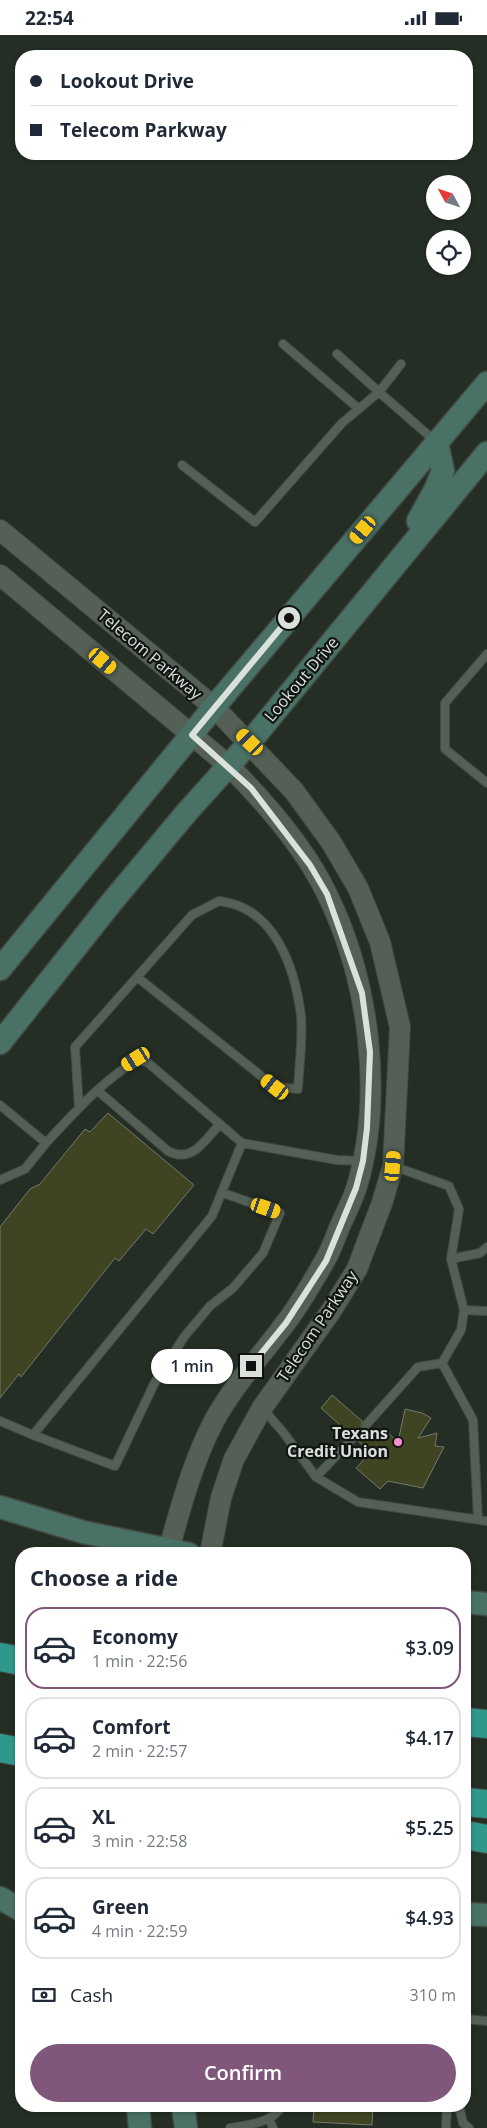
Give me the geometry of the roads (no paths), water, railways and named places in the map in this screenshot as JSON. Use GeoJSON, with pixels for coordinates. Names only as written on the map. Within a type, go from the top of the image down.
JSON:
{"type":"FeatureCollection","features":[{"type":"Feature","properties":{"kind":"highway"},"geometry":{"type":"LineString","coordinates":[[0,1657],[15,1660]]}},
{"type":"Feature","properties":{"kind":"highway"},"geometry":{"type":"LineString","coordinates":[[471,1723],[487,1724]]}},
{"type":"Feature","properties":{"kind":"highway"},"geometry":{"type":"LineString","coordinates":[[0,1748],[15,1751]]}},
{"type":"Feature","properties":{"kind":"highway"},"geometry":{"type":"LineString","coordinates":[[471,1803],[487,1804]]}},
{"type":"Feature","properties":{"kind":"highway"},"geometry":{"type":"LineString","coordinates":[[471,1836],[487,1839]]}},
{"type":"Feature","properties":{"kind":"main road"},"geometry":{"type":"LineString","coordinates":[[0,969],[214,707],[487,383]]}},
{"type":"Feature","properties":{"kind":"main road"},"geometry":{"type":"LineString","coordinates":[[396,564],[436,490],[442,471],[437,443]]}},
{"type":"Feature","properties":{"kind":"main road","name":"Lookout Drive"},"geometry":{"type":"LineString","coordinates":[[0,1043],[117,896],[250,742],[487,453]]}},
{"type":"Feature","properties":{"kind":"main road"},"geometry":{"type":"LineString","coordinates":[[0,1507],[83,1532],[152,1547]]}},
{"type":"Feature","properties":{"kind":"main road"},"geometry":{"type":"LineString","coordinates":[[471,1603],[487,1604]]}},
{"type":"Feature","properties":{"kind":"main road"},"geometry":{"type":"LineString","coordinates":[[0,1892],[15,1893]]}},
{"type":"Feature","properties":{"kind":"main road"},"geometry":{"type":"LineString","coordinates":[[0,1898],[15,1906]]}},
{"type":"Feature","properties":{"kind":"main road"},"geometry":{"type":"LineString","coordinates":[[471,1914],[487,1915]]}},
{"type":"Feature","properties":{"kind":"main road"},"geometry":{"type":"LineString","coordinates":[[139,2112],[140,2128]]}},
{"type":"Feature","properties":{"kind":"main road"},"geometry":{"type":"LineString","coordinates":[[184,2112],[186,2128]]}},
{"type":"Feature","properties":{"kind":"street","name":"Telecom Parkway"},"geometry":{"type":"LineString","coordinates":[[0,530],[214,707],[250,742],[294,791],[331,842],[358,889],[380,942],[400,1027],[393,1166],[382,1203],[357,1269],[331,1311],[262,1408],[234,1459],[220,1498],[211,1547]]}},
{"type":"Feature","properties":{"kind":"street","name":"Telecom Parkway"},"geometry":{"type":"LineString","coordinates":[[0,575],[229,766],[267,807],[310,865],[327,894],[362,993],[370,1052],[367,1128],[363,1161],[356,1188],[326,1261],[286,1323],[239,1381],[214,1421],[194,1466],[176,1547]]}},
{"type":"Feature","properties":{"kind":"street"},"geometry":{"type":"LineString","coordinates":[[363,1161],[393,1166]]}},
{"type":"Feature","properties":{"kind":"lane"},"geometry":{"type":"LineString","coordinates":[[283,344],[359,409]]}},
{"type":"Feature","properties":{"kind":"lane"},"geometry":{"type":"LineString","coordinates":[[337,354],[437,443]]}},
{"type":"Feature","properties":{"kind":"lane"},"geometry":{"type":"LineString","coordinates":[[182,465],[255,522],[342,423],[379,392],[402,363]]}},
{"type":"Feature","properties":{"kind":"lane"},"geometry":{"type":"LineString","coordinates":[[487,654],[445,703],[445,749],[487,783]]}},
{"type":"Feature","properties":{"kind":"lane"},"geometry":{"type":"LineString","coordinates":[[80,1107],[75,1047],[137,977],[192,915],[219,901],[249,910],[266,923],[284,952],[296,990],[301,1018],[298,1089],[275,1087],[137,977]]}},
{"type":"Feature","properties":{"kind":"lane"},"geometry":{"type":"LineString","coordinates":[[0,1180],[25,1169],[46,1143],[80,1107],[122,1068],[136,1059],[147,1063],[242,1143],[337,1160],[363,1161]]}},
{"type":"Feature","properties":{"kind":"lane"},"geometry":{"type":"LineString","coordinates":[[98,1091],[168,1151],[177,1155],[187,1155],[195,1151],[220,1124]]}},
{"type":"Feature","properties":{"kind":"lane"},"geometry":{"type":"LineString","coordinates":[[0,1105],[46,1143]]}},
{"type":"Feature","properties":{"kind":"lane"},"geometry":{"type":"LineString","coordinates":[[33,1435],[212,1215],[223,1193],[242,1143]]}},
{"type":"Feature","properties":{"kind":"lane"},"geometry":{"type":"LineString","coordinates":[[393,1166],[449,1186],[459,1209],[451,1259],[464,1311],[461,1330],[442,1363]]}},
{"type":"Feature","properties":{"kind":"lane"},"geometry":{"type":"LineString","coordinates":[[0,1421],[114,1466],[154,1384],[184,1337],[210,1306],[233,1288],[263,1253],[280,1213],[223,1193]]}},
{"type":"Feature","properties":{"kind":"lane"},"geometry":{"type":"LineString","coordinates":[[451,1259],[480,1253],[487,1247]]}},
{"type":"Feature","properties":{"kind":"lane"},"geometry":{"type":"LineString","coordinates":[[464,1311],[487,1311]]}},
{"type":"Feature","properties":{"kind":"lane"},"geometry":{"type":"LineString","coordinates":[[366,1425],[418,1367],[442,1363]]}},
{"type":"Feature","properties":{"kind":"lane"},"geometry":{"type":"LineString","coordinates":[[442,1363],[473,1420],[478,1519]]}},
{"type":"Feature","properties":{"kind":"lane"},"geometry":{"type":"LineString","coordinates":[[262,1408],[283,1432],[316,1477],[358,1503],[487,1521]]}},
{"type":"Feature","properties":{"kind":"lane"},"geometry":{"type":"LineString","coordinates":[[316,1477],[354,1437]]}},
{"type":"Feature","properties":{"kind":"lane"},"geometry":{"type":"LineString","coordinates":[[471,2020],[487,2021]]}},
{"type":"Feature","properties":{"kind":"lane"},"geometry":{"type":"LineString","coordinates":[[230,2128],[252,2125],[269,2118],[276,2112]]}},
{"type":"Feature","properties":{"kind":"lane"},"geometry":{"type":"LineString","coordinates":[[446,2128],[447,2112]]}},
{"type":"Feature","properties":{"kind":"lane"},"geometry":{"type":"LineString","coordinates":[[460,2112],[463,2123],[469,2128]]}},
{"type":"Feature","properties":{"kind":"lane"},"geometry":{"type":"LineString","coordinates":[[269,2118],[273,2128]]}},
{"type":"Feature","properties":{"kind":"place","name":"Texans Credit Union"},"geometry":{"type":"Point","coordinates":[398,1442]}}]}
